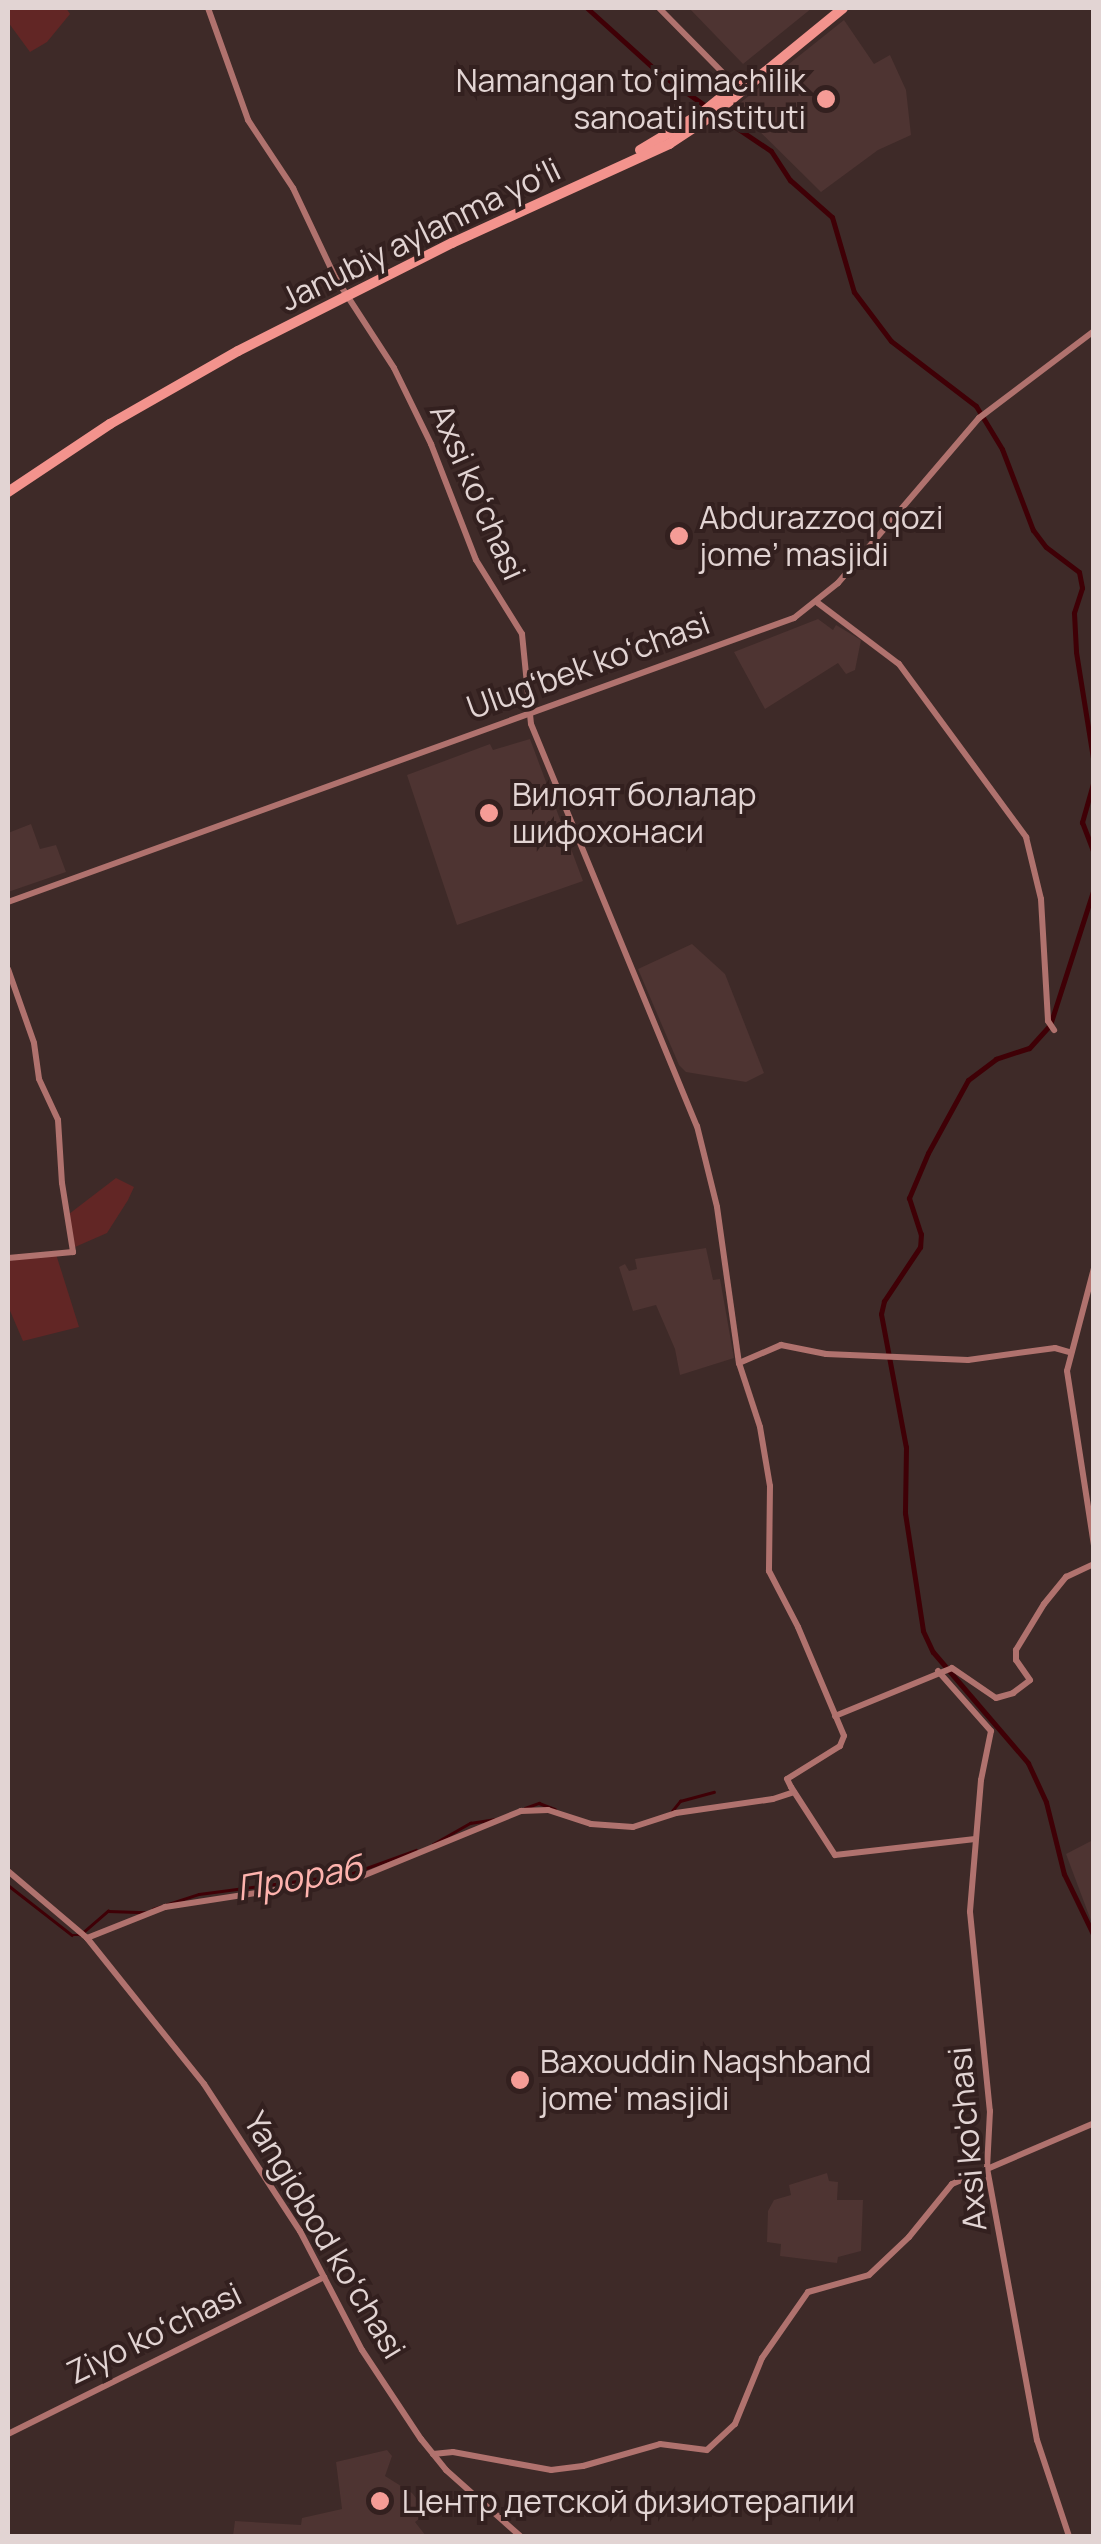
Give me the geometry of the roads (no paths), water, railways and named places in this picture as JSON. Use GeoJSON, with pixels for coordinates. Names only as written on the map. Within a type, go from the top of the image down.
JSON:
{"type":"FeatureCollection","features":[{"type":"Feature","properties":{"kind":"highway","name":"Janubiy aylanma yoʻli"},"geometry":{"type":"LineString","coordinates":[[8,484],[192,368],[706,115],[833,8]]}},
{"type":"Feature","properties":{"kind":"highway","name":"Janubiy aylanma yoʻli"},"geometry":{"type":"LineString","coordinates":[[738,88],[843,8]]}},
{"type":"Feature","properties":{"kind":"highway","name":"Janubiy aylanma yoʻli"},"geometry":{"type":"LineString","coordinates":[[8,492],[152,398],[346,293]]}},
{"type":"Feature","properties":{"kind":"street","name":"Axsi koʻchasi"},"geometry":{"type":"LineString","coordinates":[[208,8],[243,109],[293,188],[346,293],[394,368],[431,444],[476,560],[522,634],[528,661],[530,714],[552,782],[697,1126],[717,1207],[740,1363],[760,1427],[770,1486],[768,1570],[798,1627],[835,1716]]}},
{"type":"Feature","properties":{"kind":"street"},"geometry":{"type":"LineString","coordinates":[[660,8],[738,88]]}},
{"type":"Feature","properties":{"kind":"street","name":"Ulugʻbek koʻchasi"},"geometry":{"type":"LineString","coordinates":[[8,902],[794,618],[818,603],[979,418],[1094,331]]}},
{"type":"Feature","properties":{"kind":"street"},"geometry":{"type":"LineString","coordinates":[[818,603],[899,664],[1026,837],[1041,899],[1048,1021],[1054,1030]]}},
{"type":"Feature","properties":{"kind":"street"},"geometry":{"type":"LineString","coordinates":[[8,969],[34,1043],[39,1079],[58,1120],[62,1183],[73,1252],[8,1258]]}},
{"type":"Feature","properties":{"kind":"street"},"geometry":{"type":"LineString","coordinates":[[1094,1268],[1069,1352],[1068,1372],[1094,1546]]}},
{"type":"Feature","properties":{"kind":"street"},"geometry":{"type":"LineString","coordinates":[[740,1363],[781,1345],[826,1354],[968,1360],[1056,1348],[1069,1352]]}},
{"type":"Feature","properties":{"kind":"street"},"geometry":{"type":"LineString","coordinates":[[976,1839],[834,1854],[788,1779],[844,1742],[835,1716],[939,1671],[952,1668],[996,1698],[1028,1682],[1016,1650],[1059,1583],[1094,1564]]}},
{"type":"Feature","properties":{"kind":"street","name":"Axsi ko'chasi"},"geometry":{"type":"LineString","coordinates":[[939,1671],[991,1730],[976,1839],[970,1926],[990,2111],[987,2168],[1033,2422],[1069,2536]]}},
{"type":"Feature","properties":{"kind":"street"},"geometry":{"type":"LineString","coordinates":[[88,1938],[165,1907],[360,1877],[520,1811],[548,1810],[591,1824],[633,1827],[676,1813],[794,1792]]}},
{"type":"Feature","properties":{"kind":"street","name":"Yangiobod koʻchasi"},"geometry":{"type":"LineString","coordinates":[[8,1871],[88,1938],[204,2084],[300,2231],[362,2350],[432,2454],[520,2536]]}},
{"type":"Feature","properties":{"kind":"street"},"geometry":{"type":"LineString","coordinates":[[432,2454],[453,2452],[551,2470],[583,2466],[660,2444],[707,2450],[734,2424],[762,2358],[798,2301],[812,2290],[856,2282],[869,2275],[909,2237],[952,2184],[1094,2123]]}},
{"type":"Feature","properties":{"kind":"street","name":"Ziyo koʻchasi"},"geometry":{"type":"LineString","coordinates":[[8,2434],[324,2277]]}},
{"type":"Feature","properties":{"kind":"waterway"},"geometry":{"type":"LineString","coordinates":[[587,8],[659,73],[707,107]]}},
{"type":"Feature","properties":{"kind":"waterway"},"geometry":{"type":"LineString","coordinates":[[716,114],[771,151],[790,180],[832,217],[854,292],[891,341],[976,406],[1002,449],[1033,530],[1046,547],[1079,572],[1082,588],[1074,613],[1076,652],[1094,764]]}},
{"type":"Feature","properties":{"kind":"waterway"},"geometry":{"type":"LineString","coordinates":[[1094,780],[1082,822],[1094,854]]}},
{"type":"Feature","properties":{"kind":"waterway"},"geometry":{"type":"LineString","coordinates":[[1094,888],[1050,1025],[1029,1048],[996,1059],[968,1080],[928,1153],[909,1198],[921,1234],[920,1247],[884,1301],[881,1314],[906,1447],[905,1513],[923,1631],[933,1652],[1028,1763],[1046,1802],[1064,1874],[1094,1936]]}},
{"type":"Feature","properties":{"kind":"waterway","name":"Прораб"},"geometry":{"type":"LineString","coordinates":[[672,1811],[680,1801],[714,1792]]}},
{"type":"Feature","properties":{"kind":"waterway","name":"Прораб"},"geometry":{"type":"LineString","coordinates":[[525,1808],[539,1803],[555,1809]]}},
{"type":"Feature","properties":{"kind":"waterway","name":"Прораб"},"geometry":{"type":"LineString","coordinates":[[433,1844],[470,1823],[494,1819]]}},
{"type":"Feature","properties":{"kind":"waterway","name":"Прораб"},"geometry":{"type":"LineString","coordinates":[[153,1909],[199,1894],[350,1874],[416,1850]]}},
{"type":"Feature","properties":{"kind":"waterway","name":"Прораб"},"geometry":{"type":"LineString","coordinates":[[8,1885],[72,1935],[80,1935],[108,1911],[146,1912]]}},
{"type":"Feature","properties":{"kind":"place","name":"Namangan to‘qimachilik sanoati instituti"},"geometry":{"type":"Point","coordinates":[826,99]}},
{"type":"Feature","properties":{"kind":"place","name":"Abdurazzoq qozi jome’ masjidi"},"geometry":{"type":"Point","coordinates":[679,536]}},
{"type":"Feature","properties":{"kind":"place","name":"Вилоят болалар шифохонаси"},"geometry":{"type":"Point","coordinates":[489,813]}},
{"type":"Feature","properties":{"kind":"place","name":"Baxouddin Naqshband jome' masjidi"},"geometry":{"type":"Point","coordinates":[520,2080]}},
{"type":"Feature","properties":{"kind":"place","name":"Центр детской физиотерапии"},"geometry":{"type":"Point","coordinates":[380,2501]}}]}
